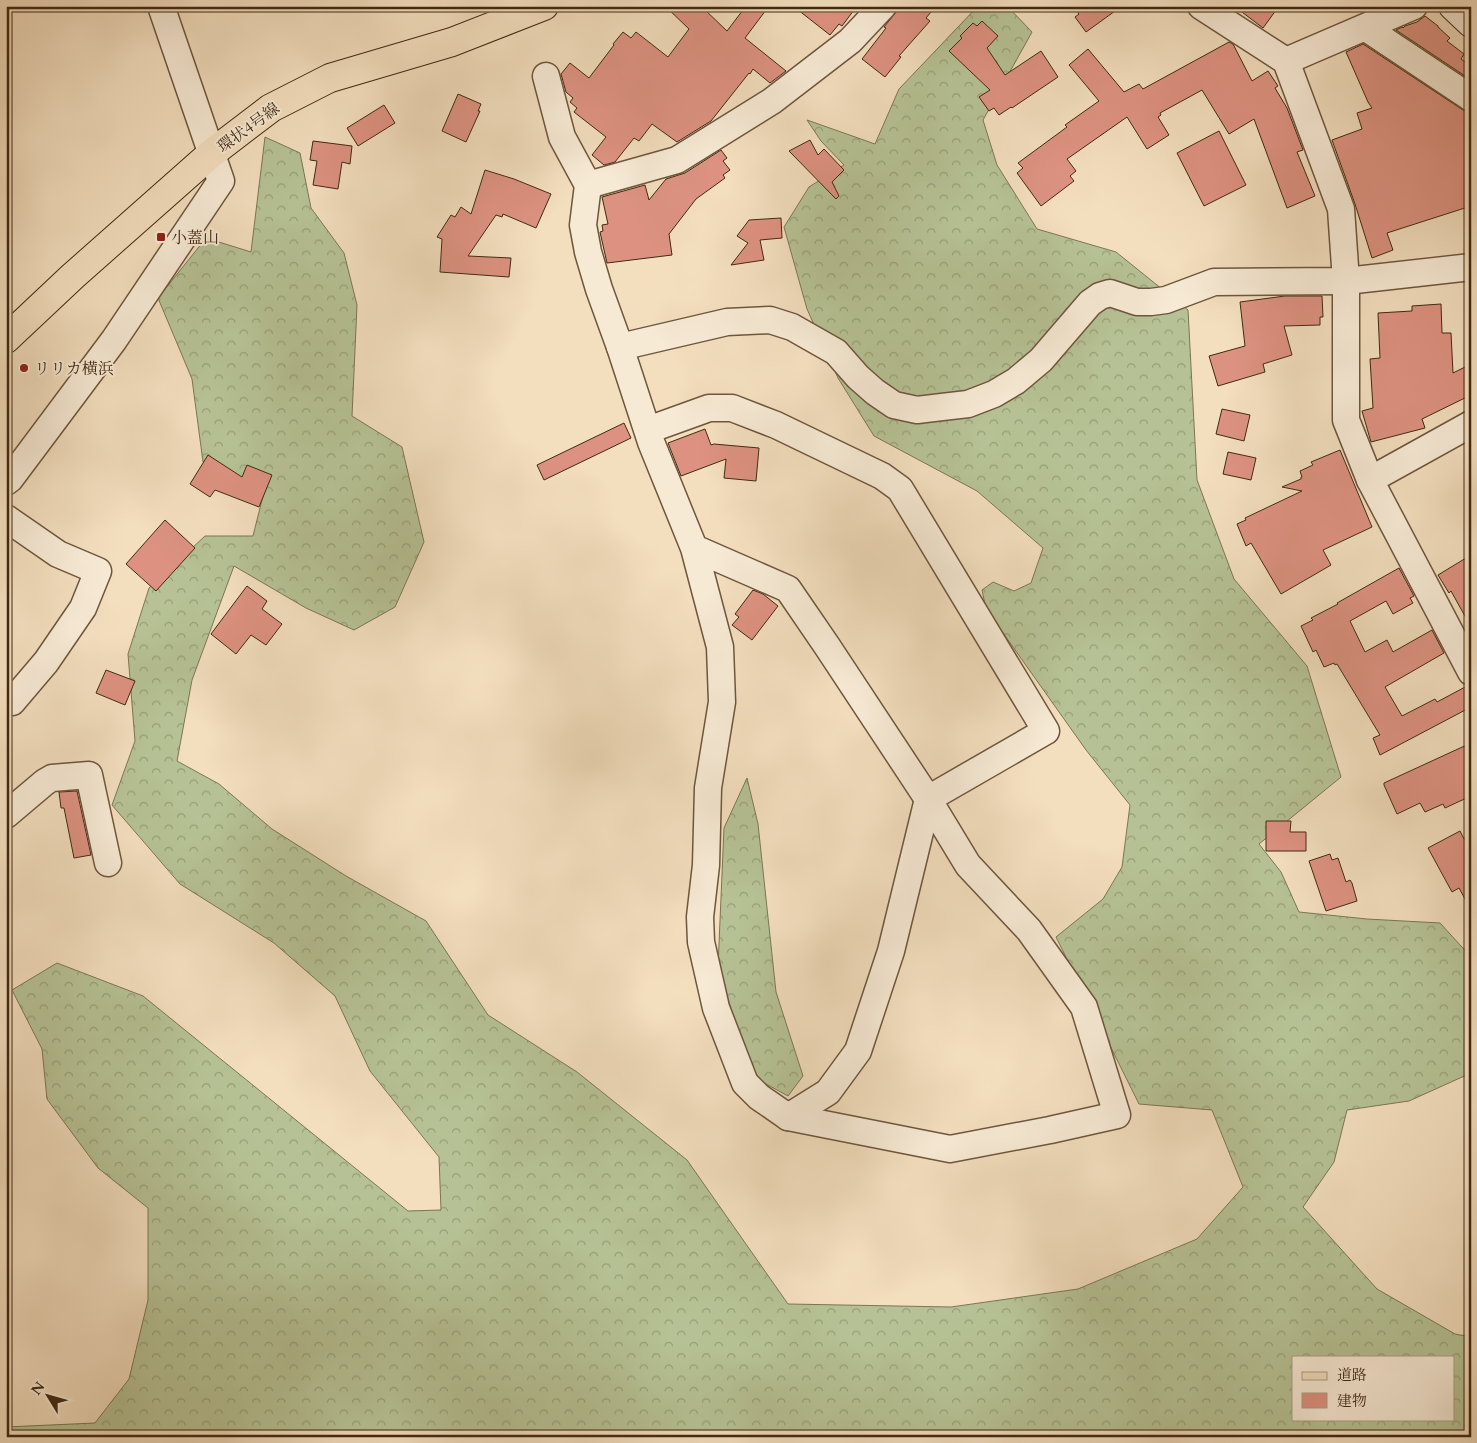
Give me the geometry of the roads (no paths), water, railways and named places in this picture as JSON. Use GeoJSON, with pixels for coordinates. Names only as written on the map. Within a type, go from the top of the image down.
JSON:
{"type":"FeatureCollection","features":[{"type":"Feature","properties":{"kind":"main road","name":"環状4号線"},"geometry":{"type":"LineString","coordinates":[[6,339],[73,276],[212,153],[271,108],[330,78],[452,42],[544,6]]}},
{"type":"Feature","properties":{"kind":"main road"},"geometry":{"type":"LineString","coordinates":[[1453,6],[1471,23]]}},
{"type":"Feature","properties":{"kind":"street"},"geometry":{"type":"LineString","coordinates":[[6,482],[114,340],[221,180],[161,6]]}},
{"type":"Feature","properties":{"kind":"street"},"geometry":{"type":"LineString","coordinates":[[588,184],[676,160],[772,101],[850,40],[883,6]]}},
{"type":"Feature","properties":{"kind":"street"},"geometry":{"type":"LineString","coordinates":[[1286,61],[1414,6]]}},
{"type":"Feature","properties":{"kind":"street"},"geometry":{"type":"LineString","coordinates":[[1210,9],[1286,61],[1341,209],[1346,281],[1346,420],[1370,480],[1467,656]]}},
{"type":"Feature","properties":{"kind":"street"},"geometry":{"type":"LineString","coordinates":[[1366,28],[1471,98]]}},
{"type":"Feature","properties":{"kind":"street"},"geometry":{"type":"LineString","coordinates":[[546,76],[562,136],[588,184],[582,225],[599,289],[648,430],[694,548],[720,648],[722,702],[708,788],[706,865],[700,917],[701,942],[716,1008],[745,1083],[759,1097],[788,1117],[950,1149],[1117,1115],[1084,1007],[1028,930],[968,865],[928,799],[788,589],[694,548]]}},
{"type":"Feature","properties":{"kind":"street"},"geometry":{"type":"LineString","coordinates":[[620,347],[727,322],[770,320],[792,327],[836,352],[875,392],[894,406],[917,410],[968,404],[994,394],[1016,381],[1041,360],[1090,304],[1100,296],[1110,293],[1137,302],[1151,302],[1166,300],[1224,280],[1346,281],[1471,267]]}},
{"type":"Feature","properties":{"kind":"street"},"geometry":{"type":"LineString","coordinates":[[648,430],[709,408],[732,408],[776,425],[856,463],[882,476],[900,489],[1046,731],[928,799],[891,951],[858,1051],[828,1092],[788,1117]]}},
{"type":"Feature","properties":{"kind":"street"},"geometry":{"type":"LineString","coordinates":[[1370,480],[1469,430]]}},
{"type":"Feature","properties":{"kind":"street"},"geometry":{"type":"LineString","coordinates":[[6,518],[58,554],[98,571],[83,608],[46,662],[12,702]]}},
{"type":"Feature","properties":{"kind":"street"},"geometry":{"type":"LineString","coordinates":[[6,815],[52,778],[89,775],[108,863]]}},
{"type":"Feature","properties":{"kind":"place","name":"小蓋山"},"geometry":{"type":"Point","coordinates":[161,237]}},
{"type":"Feature","properties":{"kind":"place","name":"リリカ横浜"},"geometry":{"type":"Point","coordinates":[24,368]}}]}
